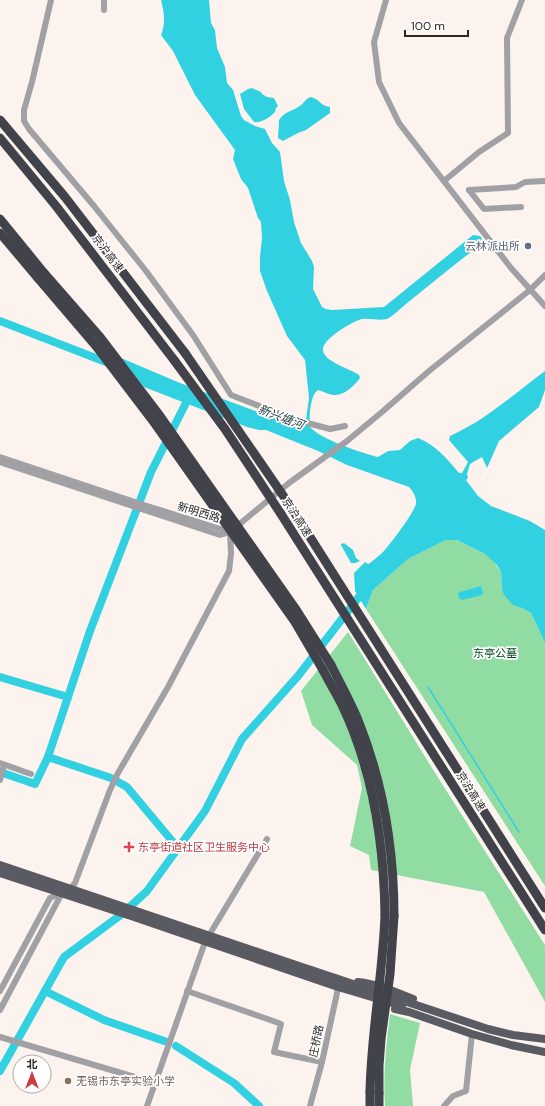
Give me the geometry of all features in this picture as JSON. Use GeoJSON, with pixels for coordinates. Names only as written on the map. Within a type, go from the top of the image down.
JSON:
{"type":"FeatureCollection","features":[{"type":"Feature","properties":{"kind":"highway","name":"京沪高速"},"geometry":{"type":"LineString","coordinates":[[0,120],[65,198],[185,354],[291,507],[545,908]]}},
{"type":"Feature","properties":{"kind":"highway","name":"京沪高速"},"geometry":{"type":"LineString","coordinates":[[0,138],[56,206],[225,429],[337,601],[545,930]]}},
{"type":"Feature","properties":{"kind":"highway"},"geometry":{"type":"LineString","coordinates":[[0,219],[41,276],[153,422],[327,668],[366,771],[381,844],[389,916],[390,974],[374,1093],[370,1106]]}},
{"type":"Feature","properties":{"kind":"highway"},"geometry":{"type":"LineString","coordinates":[[0,233],[41,276]]}},
{"type":"Feature","properties":{"kind":"highway"},"geometry":{"type":"LineString","coordinates":[[374,1093],[379,1106]]}},
{"type":"Feature","properties":{"kind":"main road"},"geometry":{"type":"LineString","coordinates":[[0,865],[70,889],[113,906],[339,984],[488,1029],[513,1035],[545,1039]]}},
{"type":"Feature","properties":{"kind":"main road"},"geometry":{"type":"LineString","coordinates":[[0,873],[62,893],[113,906]]}},
{"type":"Feature","properties":{"kind":"main road"},"geometry":{"type":"LineString","coordinates":[[339,984],[362,983],[378,986],[486,1024],[523,1032],[545,1034]]}},
{"type":"Feature","properties":{"kind":"main road"},"geometry":{"type":"LineString","coordinates":[[339,984],[357,996],[397,1010],[408,1012],[472,1034],[511,1045],[545,1052]]}},
{"type":"Feature","properties":{"kind":"main road"},"geometry":{"type":"LineString","coordinates":[[425,1011],[487,1033],[533,1043],[545,1044]]}},
{"type":"Feature","properties":{"kind":"street"},"geometry":{"type":"LineString","coordinates":[[51,0],[24,110],[24,121],[146,271],[193,335],[231,395],[285,416],[330,429],[345,426]]}},
{"type":"Feature","properties":{"kind":"street"},"geometry":{"type":"LineString","coordinates":[[104,0],[104,10]]}},
{"type":"Feature","properties":{"kind":"street"},"geometry":{"type":"LineString","coordinates":[[386,0],[374,42],[379,82],[399,122],[511,268],[545,306]]}},
{"type":"Feature","properties":{"kind":"street"},"geometry":{"type":"LineString","coordinates":[[444,181],[479,152],[508,133],[507,38],[522,0]]}},
{"type":"Feature","properties":{"kind":"street"},"geometry":{"type":"LineString","coordinates":[[521,207],[484,209],[469,190],[516,187],[525,182],[545,181]]}},
{"type":"Feature","properties":{"kind":"street"},"geometry":{"type":"LineString","coordinates":[[0,991],[50,898],[70,889],[75,884],[110,790],[118,773],[168,687],[229,571],[231,554],[230,532],[289,483],[347,441],[429,371],[530,290],[545,275]]}},
{"type":"Feature","properties":{"kind":"street","name":"新明西路"},"geometry":{"type":"LineString","coordinates":[[0,457],[230,532]]}},
{"type":"Feature","properties":{"kind":"street","name":"新明西路"},"geometry":{"type":"LineString","coordinates":[[0,462],[220,535],[230,532]]}},
{"type":"Feature","properties":{"kind":"street"},"geometry":{"type":"LineString","coordinates":[[1,778],[3,764],[31,774]]}},
{"type":"Feature","properties":{"kind":"street"},"geometry":{"type":"LineString","coordinates":[[147,1106],[207,938],[267,839]]}},
{"type":"Feature","properties":{"kind":"street"},"geometry":{"type":"LineString","coordinates":[[0,1010],[62,893]]}},
{"type":"Feature","properties":{"kind":"street","name":"庄桥路"},"geometry":{"type":"LineString","coordinates":[[310,1106],[322,1062],[339,984]]}},
{"type":"Feature","properties":{"kind":"street"},"geometry":{"type":"LineString","coordinates":[[187,991],[281,1024],[274,1052],[322,1062]]}},
{"type":"Feature","properties":{"kind":"street"},"geometry":{"type":"LineString","coordinates":[[444,1106],[453,1096],[466,1091],[472,1034]]}},
{"type":"Feature","properties":{"kind":"street"},"geometry":{"type":"LineString","coordinates":[[2,1038],[155,1083]]}},
{"type":"Feature","properties":{"kind":"green space","name":"东亭公墓"},"geometry":{"type":"Polygon","coordinates":[[[452,539],[485,554],[493,560],[501,572],[502,589],[514,606],[531,613],[545,643],[545,886],[366,609],[373,590],[408,559],[446,540],[452,539]]]}},
{"type":"Feature","properties":{"kind":"green space"},"geometry":{"type":"Polygon","coordinates":[[[348,632],[437,776],[545,945],[545,1002],[484,892],[371,870],[369,855],[350,846],[362,788],[357,765],[312,725],[301,691],[348,632]]]}},
{"type":"Feature","properties":{"kind":"green space"},"geometry":{"type":"Polygon","coordinates":[[[390,1014],[420,1023],[410,1070],[413,1106],[385,1106],[385,1060],[390,1014]]]}},
{"type":"Feature","properties":{"kind":"water"},"geometry":{"type":"Polygon","coordinates":[[[161,0],[209,0],[211,23],[215,30],[217,48],[225,67],[227,83],[233,90],[241,116],[244,120],[255,126],[265,129],[272,143],[280,152],[284,181],[290,200],[294,222],[301,243],[314,267],[313,289],[322,307],[332,310],[384,307],[473,235],[480,236],[482,238],[480,245],[389,318],[384,320],[358,320],[339,331],[327,341],[323,350],[328,358],[338,365],[359,375],[360,378],[349,390],[342,394],[334,395],[318,390],[313,397],[310,413],[310,427],[315,432],[332,441],[378,457],[388,451],[400,450],[410,441],[418,438],[436,448],[459,473],[462,473],[468,462],[449,440],[450,436],[463,430],[488,414],[545,371],[545,390],[539,407],[499,441],[487,468],[482,457],[470,464],[467,474],[468,478],[466,480],[478,496],[491,506],[530,521],[545,530],[545,643],[531,613],[514,606],[504,595],[502,589],[501,572],[497,565],[485,554],[457,540],[446,540],[408,559],[373,590],[366,609],[355,591],[354,573],[365,562],[368,564],[370,563],[384,551],[407,521],[416,504],[416,499],[412,490],[409,487],[347,465],[318,451],[266,430],[247,427],[144,387],[121,358],[180,383],[293,425],[302,425],[306,419],[309,398],[305,360],[287,336],[267,291],[260,271],[262,238],[261,222],[258,218],[248,188],[241,179],[233,159],[235,150],[195,95],[173,51],[161,35],[164,26],[164,18],[161,0]]]}},
{"type":"Feature","properties":{"kind":"water"},"geometry":{"type":"Polygon","coordinates":[[[252,88],[261,92],[267,97],[274,98],[278,106],[273,114],[260,122],[254,122],[244,109],[240,94],[252,88]]]}},
{"type":"Feature","properties":{"kind":"water"},"geometry":{"type":"Polygon","coordinates":[[[311,97],[330,107],[330,113],[306,130],[283,141],[278,138],[279,120],[311,97]]]}},
{"type":"Feature","properties":{"kind":"water"},"geometry":{"type":"Polygon","coordinates":[[[344,543],[353,550],[356,558],[360,561],[351,563],[341,545],[344,543]]]}},
{"type":"Feature","properties":{"kind":"water"},"geometry":{"type":"Polygon","coordinates":[[[481,586],[483,593],[482,595],[462,600],[459,598],[458,594],[460,592],[481,586]]]}},
{"type":"Feature","properties":{"kind":"waterway","name":"新兴塘河"},"geometry":{"type":"LineString","coordinates":[[0,321],[111,364]]}},
{"type":"Feature","properties":{"kind":"waterway"},"geometry":{"type":"LineString","coordinates":[[178,848],[127,787],[111,778],[48,757],[90,631],[151,472],[190,395]]}},
{"type":"Feature","properties":{"kind":"waterway"},"geometry":{"type":"LineString","coordinates":[[0,1071],[64,957],[122,914],[147,891],[205,811],[242,739],[298,676],[365,589]]}},
{"type":"Feature","properties":{"kind":"waterway"},"geometry":{"type":"LineString","coordinates":[[0,677],[68,697]]}},
{"type":"Feature","properties":{"kind":"waterway"},"geometry":{"type":"LineString","coordinates":[[428,687],[519,832]]}},
{"type":"Feature","properties":{"kind":"waterway"},"geometry":{"type":"LineString","coordinates":[[0,772],[35,784],[48,757]]}},
{"type":"Feature","properties":{"kind":"waterway"},"geometry":{"type":"LineString","coordinates":[[45,991],[104,1020],[167,1042]]}},
{"type":"Feature","properties":{"kind":"waterway"},"geometry":{"type":"LineString","coordinates":[[176,1046],[234,1083],[259,1106]]}},
{"type":"Feature","properties":{"kind":"place","name":"云林派出所"},"geometry":{"type":"Point","coordinates":[528,246]}},
{"type":"Feature","properties":{"kind":"place","name":"东亭街道社区卫生服务中心"},"geometry":{"type":"Point","coordinates":[129,847]}},
{"type":"Feature","properties":{"kind":"place","name":"无锡市东亭实验小学"},"geometry":{"type":"Point","coordinates":[68,1081]}}]}
